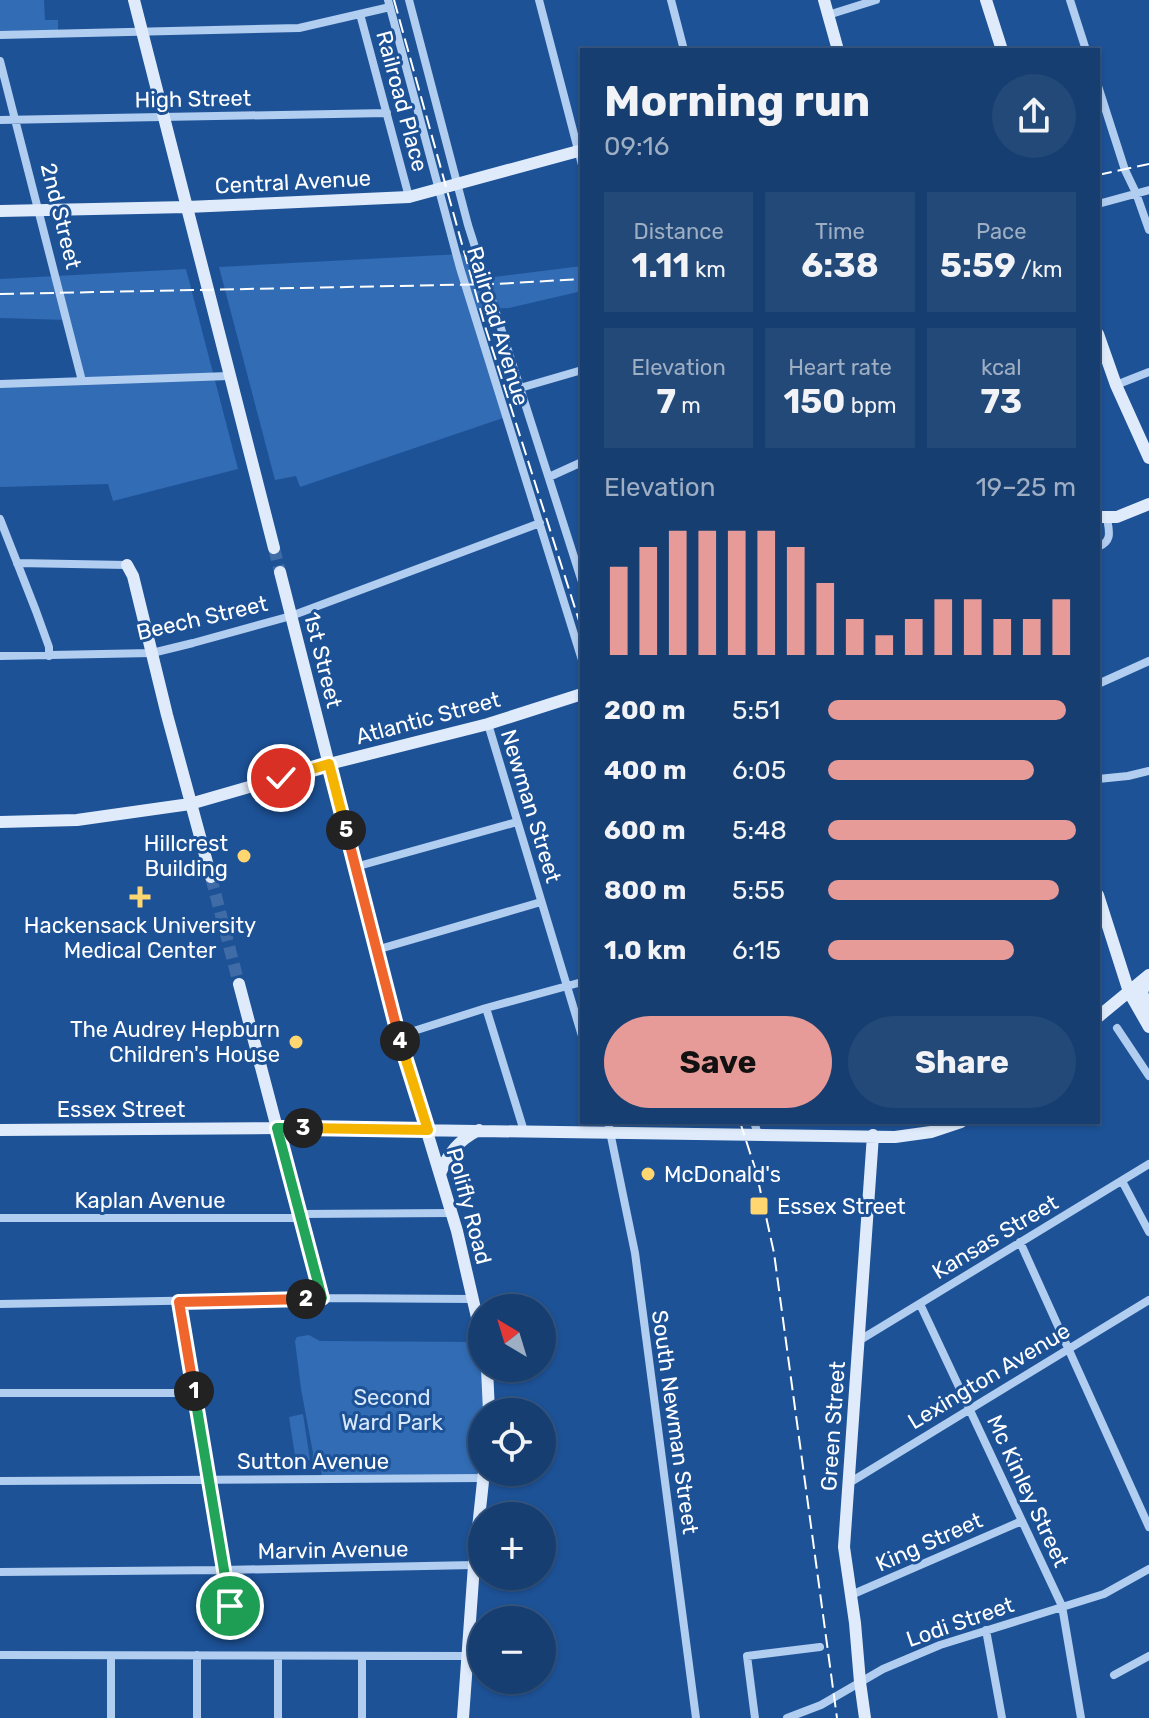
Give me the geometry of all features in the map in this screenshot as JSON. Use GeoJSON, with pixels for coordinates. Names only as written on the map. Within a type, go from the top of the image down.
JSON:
{"type":"FeatureCollection","features":[{"type":"Feature","properties":{"kind":"street"},"geometry":{"type":"LineString","coordinates":[[134,0],[274,548]]}},
{"type":"Feature","properties":{"kind":"street","name":"Railroad Avenue"},"geometry":{"type":"LineString","coordinates":[[409,0],[468,225],[549,477],[578,554]]}},
{"type":"Feature","properties":{"kind":"street"},"geometry":{"type":"LineString","coordinates":[[539,0],[580,150]]}},
{"type":"Feature","properties":{"kind":"street"},"geometry":{"type":"LineString","coordinates":[[671,0],[683,48]]}},
{"type":"Feature","properties":{"kind":"street"},"geometry":{"type":"LineString","coordinates":[[824,0],[837,48]]}},
{"type":"Feature","properties":{"kind":"street"},"geometry":{"type":"LineString","coordinates":[[828,15],[876,0]]}},
{"type":"Feature","properties":{"kind":"street"},"geometry":{"type":"LineString","coordinates":[[986,0],[1001,48]]}},
{"type":"Feature","properties":{"kind":"street"},"geometry":{"type":"LineString","coordinates":[[1070,0],[1085,48]]}},
{"type":"Feature","properties":{"kind":"street"},"geometry":{"type":"LineString","coordinates":[[0,35],[299,28],[389,4]]}},
{"type":"Feature","properties":{"kind":"street","name":"Railroad Avenue"},"geometry":{"type":"LineString","coordinates":[[389,4],[460,268],[580,653]]}},
{"type":"Feature","properties":{"kind":"street","name":"Railroad Place"},"geometry":{"type":"LineString","coordinates":[[360,14],[409,197]]}},
{"type":"Feature","properties":{"kind":"street","name":"2nd Street"},"geometry":{"type":"LineString","coordinates":[[0,61],[82,381]]}},
{"type":"Feature","properties":{"kind":"street"},"geometry":{"type":"LineString","coordinates":[[1100,92],[1125,170],[1149,230]]}},
{"type":"Feature","properties":{"kind":"street","name":"High Street"},"geometry":{"type":"LineString","coordinates":[[0,120],[387,113]]}},
{"type":"Feature","properties":{"kind":"street","name":"Central Avenue"},"geometry":{"type":"LineString","coordinates":[[0,211],[409,197],[580,150]]}},
{"type":"Feature","properties":{"kind":"street"},"geometry":{"type":"LineString","coordinates":[[1100,203],[1149,190]]}},
{"type":"Feature","properties":{"kind":"street"},"geometry":{"type":"LineString","coordinates":[[1100,340],[1116,385],[1149,458]]}},
{"type":"Feature","properties":{"kind":"street"},"geometry":{"type":"LineString","coordinates":[[520,388],[580,371]]}},
{"type":"Feature","properties":{"kind":"street"},"geometry":{"type":"LineString","coordinates":[[1116,385],[1149,372]]}},
{"type":"Feature","properties":{"kind":"street"},"geometry":{"type":"LineString","coordinates":[[0,384],[229,376]]}},
{"type":"Feature","properties":{"kind":"street"},"geometry":{"type":"LineString","coordinates":[[549,477],[580,463]]}},
{"type":"Feature","properties":{"kind":"street"},"geometry":{"type":"LineString","coordinates":[[1101,546],[1110,536],[1102,518],[1117,517],[1149,504]]}},
{"type":"Feature","properties":{"kind":"street"},"geometry":{"type":"LineString","coordinates":[[0,519],[49,647],[49,656]]}},
{"type":"Feature","properties":{"kind":"street","name":"Beech Street"},"geometry":{"type":"LineString","coordinates":[[0,656],[152,653],[291,616],[540,523]]}},
{"type":"Feature","properties":{"kind":"street"},"geometry":{"type":"LineString","coordinates":[[17,563],[127,565],[133,576],[211,877]]}},
{"type":"Feature","properties":{"kind":"street","name":"1st Street"},"geometry":{"type":"LineString","coordinates":[[280,572],[398,1036],[428,1130]]}},
{"type":"Feature","properties":{"kind":"street"},"geometry":{"type":"LineString","coordinates":[[1100,683],[1149,661]]}},
{"type":"Feature","properties":{"kind":"street","name":"Atlantic Street"},"geometry":{"type":"LineString","coordinates":[[0,822],[77,820],[190,804],[329,764],[488,724],[580,695]]}},
{"type":"Feature","properties":{"kind":"street","name":"Newman Street"},"geometry":{"type":"LineString","coordinates":[[488,724],[580,1029]]}},
{"type":"Feature","properties":{"kind":"street"},"geometry":{"type":"LineString","coordinates":[[1100,779],[1149,771]]}},
{"type":"Feature","properties":{"kind":"street"},"geometry":{"type":"LineString","coordinates":[[355,867],[517,822]]}},
{"type":"Feature","properties":{"kind":"street"},"geometry":{"type":"LineString","coordinates":[[376,950],[541,902]]}},
{"type":"Feature","properties":{"kind":"street"},"geometry":{"type":"LineString","coordinates":[[1100,903],[1129,992],[1149,1027]]}},
{"type":"Feature","properties":{"kind":"street"},"geometry":{"type":"LineString","coordinates":[[1100,1015],[1149,975]]}},
{"type":"Feature","properties":{"kind":"street"},"geometry":{"type":"LineString","coordinates":[[1149,975],[1142,992],[1149,1016]]}},
{"type":"Feature","properties":{"kind":"street"},"geometry":{"type":"LineString","coordinates":[[398,1036],[580,983]]}},
{"type":"Feature","properties":{"kind":"street"},"geometry":{"type":"LineString","coordinates":[[239,984],[322,1298]]}},
{"type":"Feature","properties":{"kind":"street"},"geometry":{"type":"LineString","coordinates":[[486,1008],[524,1131]]}},
{"type":"Feature","properties":{"kind":"street"},"geometry":{"type":"LineString","coordinates":[[1117,1028],[1149,1076]]}},
{"type":"Feature","properties":{"kind":"street","name":"Essex Street"},"geometry":{"type":"LineString","coordinates":[[0,1130],[277,1128],[524,1131],[610,1127],[756,1128],[911,1136],[956,1124]]}},
{"type":"Feature","properties":{"kind":"street","name":"South Newman Street"},"geometry":{"type":"LineString","coordinates":[[610,1127],[636,1261],[696,1718]]}},
{"type":"Feature","properties":{"kind":"street","name":"Polifly Road"},"geometry":{"type":"LineString","coordinates":[[428,1130],[471,1294]]}},
{"type":"Feature","properties":{"kind":"street"},"geometry":{"type":"LineString","coordinates":[[440,1174],[454,1147],[479,1130]]}},
{"type":"Feature","properties":{"kind":"street","name":"Green Street"},"geometry":{"type":"LineString","coordinates":[[865,1718],[844,1547],[873,1135]]}},
{"type":"Feature","properties":{"kind":"street","name":"Kansas Street"},"geometry":{"type":"LineString","coordinates":[[860,1340],[1149,1164]]}},
{"type":"Feature","properties":{"kind":"street"},"geometry":{"type":"LineString","coordinates":[[1122,1181],[1149,1232]]}},
{"type":"Feature","properties":{"kind":"street","name":"Kaplan Avenue"},"geometry":{"type":"LineString","coordinates":[[0,1218],[451,1213]]}},
{"type":"Feature","properties":{"kind":"street"},"geometry":{"type":"LineString","coordinates":[[1020,1242],[1149,1527]]}},
{"type":"Feature","properties":{"kind":"street"},"geometry":{"type":"LineString","coordinates":[[0,1304],[322,1298],[468,1299]]}},
{"type":"Feature","properties":{"kind":"street","name":"Lexington Avenue"},"geometry":{"type":"LineString","coordinates":[[849,1483],[1149,1300]]}},
{"type":"Feature","properties":{"kind":"street"},"geometry":{"type":"LineString","coordinates":[[179,1302],[230,1606]]}},
{"type":"Feature","properties":{"kind":"street","name":"Mc Kinley Street"},"geometry":{"type":"LineString","coordinates":[[920,1304],[1062,1606],[1081,1718]]}},
{"type":"Feature","properties":{"kind":"street"},"geometry":{"type":"LineString","coordinates":[[0,1393],[194,1393]]}},
{"type":"Feature","properties":{"kind":"street","name":"Sutton Avenue"},"geometry":{"type":"LineString","coordinates":[[0,1481],[468,1475]]}},
{"type":"Feature","properties":{"kind":"street","name":"King Street"},"geometry":{"type":"LineString","coordinates":[[851,1595],[1022,1521]]}},
{"type":"Feature","properties":{"kind":"street","name":"Marvin Avenue"},"geometry":{"type":"LineString","coordinates":[[0,1572],[468,1565]]}},
{"type":"Feature","properties":{"kind":"street","name":"Lodi Street"},"geometry":{"type":"LineString","coordinates":[[787,1718],[821,1705],[883,1669],[940,1645],[1104,1594],[1149,1569]]}},
{"type":"Feature","properties":{"kind":"street"},"geometry":{"type":"LineString","coordinates":[[463,1718],[472,1590]]}},
{"type":"Feature","properties":{"kind":"street"},"geometry":{"type":"LineString","coordinates":[[986,1630],[1002,1718]]}},
{"type":"Feature","properties":{"kind":"street"},"geometry":{"type":"LineString","coordinates":[[755,1718],[747,1656],[820,1647]]}},
{"type":"Feature","properties":{"kind":"street"},"geometry":{"type":"LineString","coordinates":[[0,1655],[467,1656]]}},
{"type":"Feature","properties":{"kind":"street"},"geometry":{"type":"LineString","coordinates":[[197,1655],[197,1718]]}},
{"type":"Feature","properties":{"kind":"street"},"geometry":{"type":"LineString","coordinates":[[1114,1675],[1149,1656]]}},
{"type":"Feature","properties":{"kind":"street"},"geometry":{"type":"LineString","coordinates":[[111,1657],[111,1718]]}},
{"type":"Feature","properties":{"kind":"street"},"geometry":{"type":"LineString","coordinates":[[278,1657],[278,1718]]}},
{"type":"Feature","properties":{"kind":"street"},"geometry":{"type":"LineString","coordinates":[[362,1657],[362,1718]]}},
{"type":"Feature","properties":{"kind":"green space"},"geometry":{"type":"Polygon","coordinates":[[[0,0],[44,0],[45,20],[58,20],[58,34],[0,35],[0,0]]]}},
{"type":"Feature","properties":{"kind":"green space"},"geometry":{"type":"Polygon","coordinates":[[[461,254],[494,277],[580,266],[580,291],[509,308],[477,309],[509,416],[300,487],[296,476],[275,480],[219,267],[461,254]]]}},
{"type":"Feature","properties":{"kind":"green space"},"geometry":{"type":"Polygon","coordinates":[[[186,269],[238,469],[113,501],[108,484],[0,487],[0,382],[82,378],[67,320],[0,318],[0,279],[186,269]]]}},
{"type":"Feature","properties":{"kind":"green space","name":"Second Ward Park"},"geometry":{"type":"Polygon","coordinates":[[[309,1335],[320,1341],[468,1342],[468,1382],[484,1382],[487,1398],[468,1398],[468,1478],[322,1479],[321,1468],[308,1468],[312,1465],[313,1453],[301,1389],[297,1337],[309,1335]]]}},
{"type":"Feature","properties":{"kind":"green space"},"geometry":{"type":"Polygon","coordinates":[[[303,1414],[310,1460],[296,1462],[289,1417],[303,1414]]]}},
{"type":"Feature","properties":{"kind":"tunnel"},"geometry":{"type":"LineString","coordinates":[[274,548],[280,572]]}},
{"type":"Feature","properties":{"kind":"tunnel"},"geometry":{"type":"LineString","coordinates":[[211,877],[239,984]]}},
{"type":"Feature","properties":{"kind":"railway"},"geometry":{"type":"LineString","coordinates":[[394,0],[484,323],[580,624]]}},
{"type":"Feature","properties":{"kind":"railway"},"geometry":{"type":"LineString","coordinates":[[1100,175],[1149,164]]}},
{"type":"Feature","properties":{"kind":"railway"},"geometry":{"type":"LineString","coordinates":[[0,294],[495,284],[580,279]]}},
{"type":"Feature","properties":{"kind":"railway"},"geometry":{"type":"LineString","coordinates":[[741,1124],[756,1171],[774,1253],[837,1718]]}},
{"type":"Feature","properties":{"kind":"place","name":"Hillcrest Building"},"geometry":{"type":"Point","coordinates":[244,856]}},
{"type":"Feature","properties":{"kind":"place","name":"Hackensack University Medical Center"},"geometry":{"type":"Point","coordinates":[140,897]}},
{"type":"Feature","properties":{"kind":"place","name":"The Audrey Hepburn Children's House"},"geometry":{"type":"Point","coordinates":[296,1042]}},
{"type":"Feature","properties":{"kind":"place","name":"McDonald's"},"geometry":{"type":"Point","coordinates":[648,1174]}},
{"type":"Feature","properties":{"kind":"place","name":"Essex Street"},"geometry":{"type":"Point","coordinates":[759,1206]}},
{"type":"Feature","properties":{"kind":"route"},"geometry":{"type":"LineString","coordinates":[[230,1606],[179,1302],[322,1298],[277,1128],[428,1130],[398,1036],[329,764],[281,778]]}}]}
